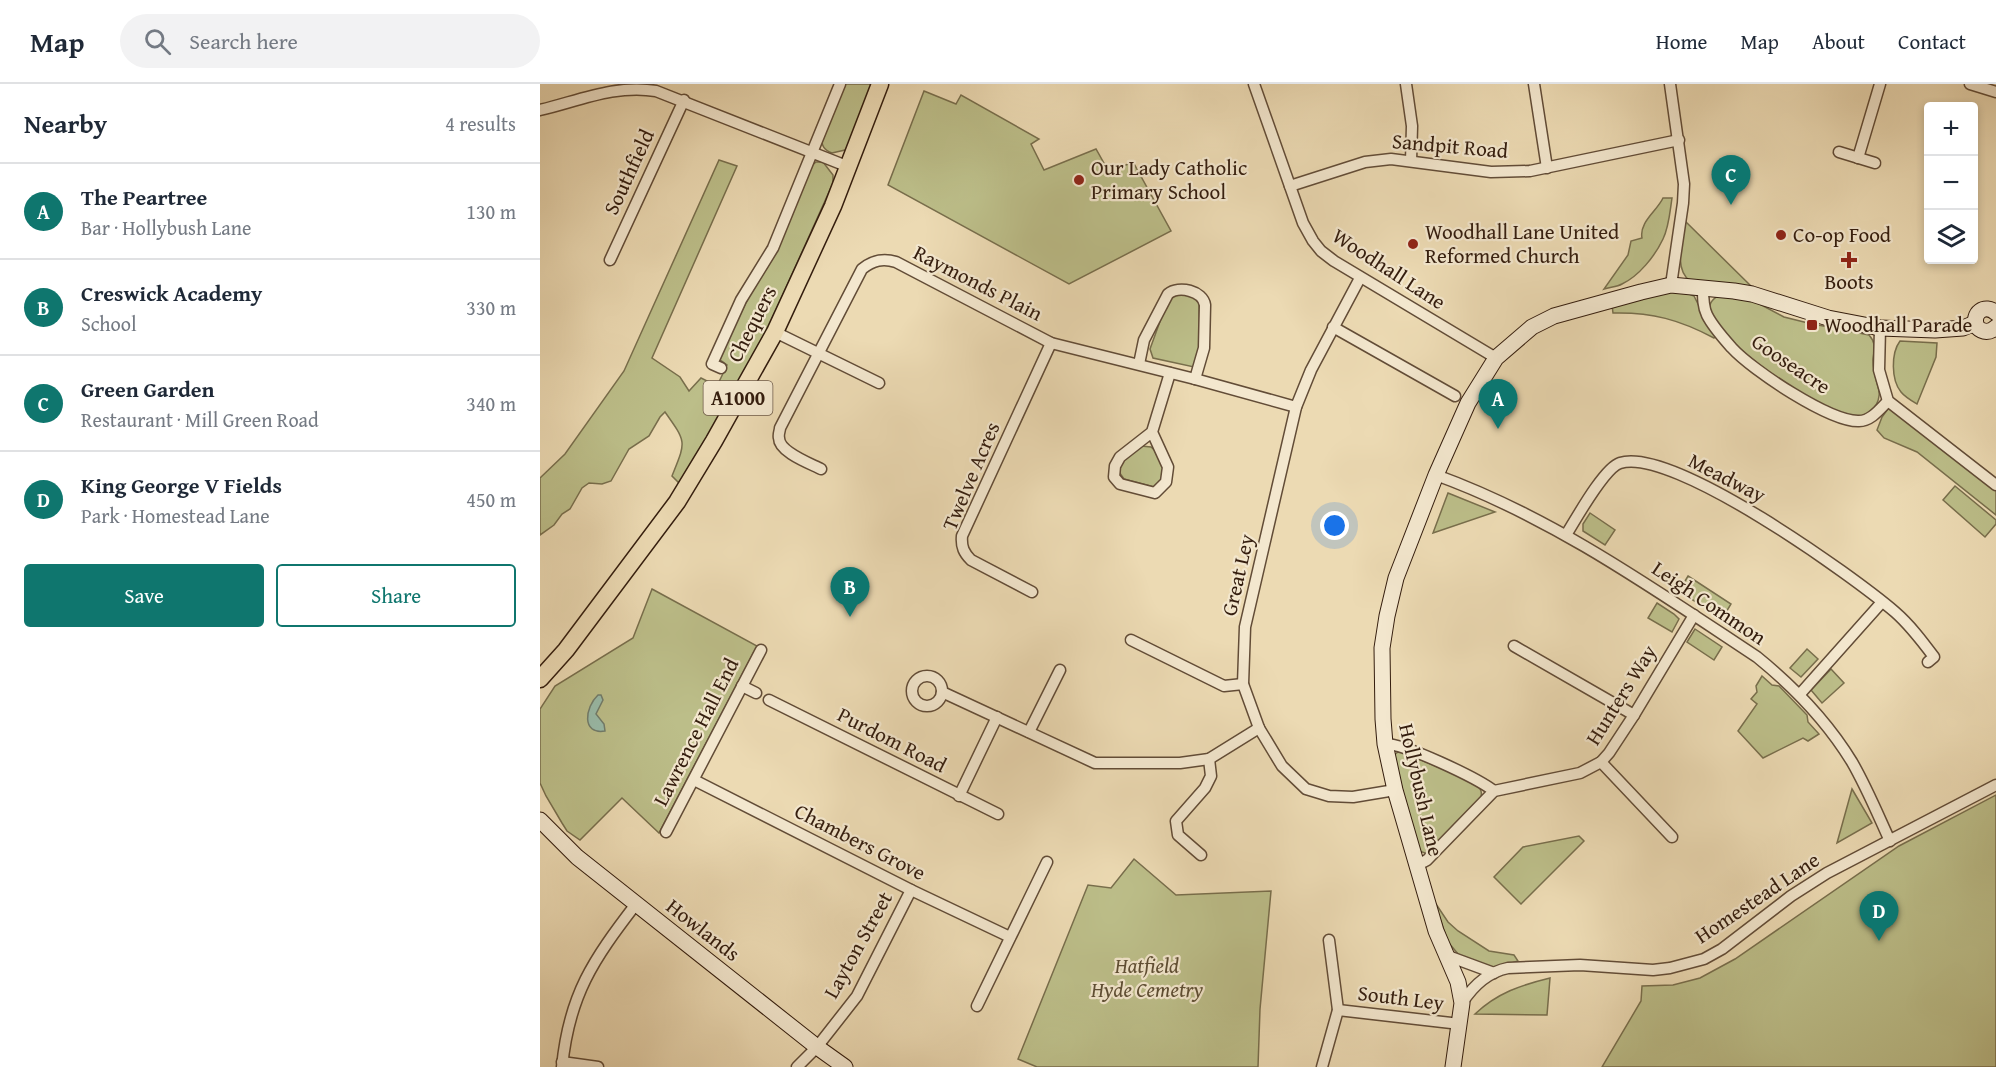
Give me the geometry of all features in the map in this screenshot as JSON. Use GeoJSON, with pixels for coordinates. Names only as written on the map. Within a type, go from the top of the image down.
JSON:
{"type":"FeatureCollection","features":[{"type":"Feature","properties":{"kind":"main road","name":"Chequers"},"geometry":{"type":"LineString","coordinates":[[540,679],[566,650],[696,472],[775,332],[849,167],[880,84]]}},
{"type":"Feature","properties":{"kind":"street"},"geometry":{"type":"LineString","coordinates":[[721,368],[712,364],[741,300],[773,248],[840,84]]}},
{"type":"Feature","properties":{"kind":"street","name":"Woodhall Lane"},"geometry":{"type":"LineString","coordinates":[[1254,84],[1303,223],[1321,251],[1360,278],[1496,358]]}},
{"type":"Feature","properties":{"kind":"street"},"geometry":{"type":"LineString","coordinates":[[1406,84],[1412,126],[1411,161]]}},
{"type":"Feature","properties":{"kind":"street"},"geometry":{"type":"LineString","coordinates":[[1534,84],[1547,168]]}},
{"type":"Feature","properties":{"kind":"street"},"geometry":{"type":"LineString","coordinates":[[1670,84],[1683,170],[1683,203],[1671,285]]}},
{"type":"Feature","properties":{"kind":"street"},"geometry":{"type":"LineString","coordinates":[[1858,158],[1880,84]]}},
{"type":"Feature","properties":{"kind":"street"},"geometry":{"type":"LineString","coordinates":[[1970,84],[1996,92]]}},
{"type":"Feature","properties":{"kind":"street"},"geometry":{"type":"LineString","coordinates":[[540,110],[618,90],[645,86],[849,167]]}},
{"type":"Feature","properties":{"kind":"street","name":"Southfield"},"geometry":{"type":"LineString","coordinates":[[610,260],[684,100]]}},
{"type":"Feature","properties":{"kind":"street","name":"Sandpit Road"},"geometry":{"type":"LineString","coordinates":[[1290,186],[1365,162],[1391,159],[1491,172],[1530,171],[1678,140]]}},
{"type":"Feature","properties":{"kind":"street"},"geometry":{"type":"LineString","coordinates":[[1839,152],[1875,163]]}},
{"type":"Feature","properties":{"kind":"street","name":"Raymonds Plain"},"geometry":{"type":"LineString","coordinates":[[821,469],[785,450],[778,438],[780,428],[862,268],[882,259],[896,262],[1051,343],[1296,407]]}},
{"type":"Feature","properties":{"kind":"street","name":"Great Ley"},"geometry":{"type":"LineString","coordinates":[[1360,278],[1311,370],[1296,407],[1245,627],[1243,684],[1259,728],[1282,766],[1306,789],[1329,796],[1353,797],[1395,790]]}},
{"type":"Feature","properties":{"kind":"street","name":"Hollybush Lane"},"geometry":{"type":"LineString","coordinates":[[1455,1066],[1462,1003],[1458,982],[1436,931],[1395,790],[1385,744],[1381,692],[1382,648],[1396,578],[1436,475],[1468,403],[1496,358],[1532,327],[1549,318],[1608,300],[1671,285],[1752,294],[1828,318],[1880,328],[1935,330],[1963,328],[1975,323]]}},
{"type":"Feature","properties":{"kind":"street","name":"Gooseacre"},"geometry":{"type":"LineString","coordinates":[[1703,288],[1703,304],[1709,318],[1733,350],[1767,377],[1838,417],[1860,422],[1875,415],[1888,401]]}},
{"type":"Feature","properties":{"kind":"street"},"geometry":{"type":"LineString","coordinates":[[1138,364],[1144,340],[1168,294],[1173,290],[1200,294],[1205,305],[1204,348],[1195,379]]}},
{"type":"Feature","properties":{"kind":"street"},"geometry":{"type":"LineString","coordinates":[[1996,312],[1987,308],[1980,310],[1975,323],[1980,330],[1984,331],[1993,330],[1996,327]]}},
{"type":"Feature","properties":{"kind":"street"},"geometry":{"type":"LineString","coordinates":[[1333,327],[1455,396]]}},
{"type":"Feature","properties":{"kind":"street"},"geometry":{"type":"LineString","coordinates":[[1880,328],[1879,370],[1888,401],[1996,484]]}},
{"type":"Feature","properties":{"kind":"street"},"geometry":{"type":"LineString","coordinates":[[775,332],[879,383]]}},
{"type":"Feature","properties":{"kind":"street","name":"Twelve Acres"},"geometry":{"type":"LineString","coordinates":[[1032,592],[971,560],[964,553],[961,544],[962,536],[1051,343]]}},
{"type":"Feature","properties":{"kind":"street"},"geometry":{"type":"LineString","coordinates":[[1152,432],[1168,467],[1166,482],[1155,493],[1120,484],[1114,477],[1115,466],[1120,456],[1152,432],[1170,373]]}},
{"type":"Feature","properties":{"kind":"street","name":"Meadway"},"geometry":{"type":"LineString","coordinates":[[1566,535],[1610,469],[1616,464],[1640,462],[1672,471],[1766,520],[1882,602],[1896,613],[1921,640],[1934,657],[1928,662]]}},
{"type":"Feature","properties":{"kind":"street","name":"Leigh Common"},"geometry":{"type":"LineString","coordinates":[[1436,475],[1566,535],[1606,558],[1756,657],[1800,694],[1822,719],[1852,763],[1890,841]]}},
{"type":"Feature","properties":{"kind":"street"},"geometry":{"type":"LineString","coordinates":[[1800,694],[1882,602]]}},
{"type":"Feature","properties":{"kind":"street","name":"Hunters Way"},"geometry":{"type":"LineString","coordinates":[[1494,791],[1580,773],[1601,762],[1634,715],[1694,615]]}},
{"type":"Feature","properties":{"kind":"street"},"geometry":{"type":"LineString","coordinates":[[1131,640],[1224,686],[1243,684]]}},
{"type":"Feature","properties":{"kind":"street"},"geometry":{"type":"LineString","coordinates":[[1514,646],[1634,715]]}},
{"type":"Feature","properties":{"kind":"street","name":"Lawrence Hall End"},"geometry":{"type":"LineString","coordinates":[[666,832],[761,650]]}},
{"type":"Feature","properties":{"kind":"street"},"geometry":{"type":"LineString","coordinates":[[1029,732],[1060,670]]}},
{"type":"Feature","properties":{"kind":"street"},"geometry":{"type":"LineString","coordinates":[[742,686],[756,693]]}},
{"type":"Feature","properties":{"kind":"street"},"geometry":{"type":"LineString","coordinates":[[942,692],[1095,763],[1180,763],[1209,759],[1259,728]]}},
{"type":"Feature","properties":{"kind":"street","name":"Purdom Road"},"geometry":{"type":"LineString","coordinates":[[769,700],[998,814]]}},
{"type":"Feature","properties":{"kind":"street"},"geometry":{"type":"LineString","coordinates":[[959,796],[997,717]]}},
{"type":"Feature","properties":{"kind":"street"},"geometry":{"type":"LineString","coordinates":[[1385,744],[1393,744],[1432,759],[1479,780],[1494,791],[1427,860],[1416,866]]}},
{"type":"Feature","properties":{"kind":"street"},"geometry":{"type":"LineString","coordinates":[[1201,855],[1178,835],[1176,821],[1205,788],[1211,776],[1209,759]]}},
{"type":"Feature","properties":{"kind":"street"},"geometry":{"type":"LineString","coordinates":[[1601,762],[1672,837]]}},
{"type":"Feature","properties":{"kind":"street","name":"Chambers Grove"},"geometry":{"type":"LineString","coordinates":[[694,780],[911,890],[1010,937]]}},
{"type":"Feature","properties":{"kind":"street","name":"Homestead Lane"},"geometry":{"type":"LineString","coordinates":[[1462,1003],[1469,993],[1494,973],[1508,968],[1580,965],[1653,970],[1704,959],[1722,949],[1791,896],[1827,873],[1996,785]]}},
{"type":"Feature","properties":{"kind":"street","name":"Howlands"},"geometry":{"type":"LineString","coordinates":[[542,825],[577,857],[845,1067]]}},
{"type":"Feature","properties":{"kind":"street"},"geometry":{"type":"LineString","coordinates":[[976,1006],[1047,862]]}},
{"type":"Feature","properties":{"kind":"street","name":"Layton Street"},"geometry":{"type":"LineString","coordinates":[[797,1067],[817,1047],[857,996],[911,890]]}},
{"type":"Feature","properties":{"kind":"street"},"geometry":{"type":"LineString","coordinates":[[598,1067],[562,1065],[568,1027],[585,978],[610,938],[636,904]]}},
{"type":"Feature","properties":{"kind":"street","name":"South Ley"},"geometry":{"type":"LineString","coordinates":[[1322,1067],[1338,1010],[1329,940]]}},
{"type":"Feature","properties":{"kind":"street"},"geometry":{"type":"LineString","coordinates":[[1448,956],[1494,973]]}},
{"type":"Feature","properties":{"kind":"street","name":"South Ley"},"geometry":{"type":"LineString","coordinates":[[1338,1010],[1460,1024]]}},
{"type":"Feature","properties":{"kind":"green space"},"geometry":{"type":"Polygon","coordinates":[[[844,84],[875,84],[849,145],[845,150],[832,153],[824,147],[821,138],[844,84]]]}},
{"type":"Feature","properties":{"kind":"green space"},"geometry":{"type":"Polygon","coordinates":[[[924,91],[956,104],[961,95],[1039,139],[1031,144],[1044,170],[1096,149],[1109,172],[1133,162],[1171,231],[1069,284],[888,185],[924,91]]]}},
{"type":"Feature","properties":{"kind":"green space"},"geometry":{"type":"Polygon","coordinates":[[[719,160],[737,166],[652,358],[680,377],[689,391],[701,378],[717,386],[727,365],[719,359],[750,294],[768,266],[809,168],[816,162],[823,162],[833,175],[833,183],[767,330],[681,485],[672,476],[682,449],[681,437],[665,412],[649,436],[629,449],[611,481],[602,484],[589,483],[582,488],[570,509],[540,535],[540,478],[565,454],[624,371],[719,160]]]}},
{"type":"Feature","properties":{"kind":"green space"},"geometry":{"type":"Polygon","coordinates":[[[1663,198],[1672,198],[1667,229],[1656,252],[1640,271],[1628,280],[1618,286],[1604,289],[1628,255],[1631,241],[1642,238],[1643,227],[1663,198]]]}},
{"type":"Feature","properties":{"kind":"green space"},"geometry":{"type":"Polygon","coordinates":[[[1685,221],[1753,288],[1690,281],[1680,261],[1685,221]]]}},
{"type":"Feature","properties":{"kind":"green space"},"geometry":{"type":"Polygon","coordinates":[[[1171,291],[1199,298],[1200,357],[1194,367],[1153,358],[1150,349],[1171,291]]]}},
{"type":"Feature","properties":{"kind":"green space"},"geometry":{"type":"Polygon","coordinates":[[[1671,292],[1684,292],[1694,296],[1716,335],[1714,338],[1665,318],[1613,313],[1612,305],[1671,292]]]}},
{"type":"Feature","properties":{"kind":"green space"},"geometry":{"type":"Polygon","coordinates":[[[1719,295],[1752,300],[1784,317],[1869,335],[1874,344],[1873,366],[1879,393],[1876,404],[1862,415],[1842,414],[1830,410],[1775,376],[1737,347],[1712,317],[1710,305],[1712,300],[1719,295]]]}},
{"type":"Feature","properties":{"kind":"green space"},"geometry":{"type":"Polygon","coordinates":[[[1900,341],[1937,343],[1936,357],[1917,404],[1903,394],[1895,381],[1894,359],[1900,341]]]}},
{"type":"Feature","properties":{"kind":"green space"},"geometry":{"type":"Polygon","coordinates":[[[1890,406],[1996,489],[1996,515],[1917,452],[1884,438],[1877,430],[1890,406]]]}},
{"type":"Feature","properties":{"kind":"green space"},"geometry":{"type":"Polygon","coordinates":[[[1141,446],[1151,447],[1159,454],[1164,473],[1154,487],[1124,479],[1119,472],[1122,462],[1141,446]]]}},
{"type":"Feature","properties":{"kind":"green space"},"geometry":{"type":"Polygon","coordinates":[[[1955,486],[1996,520],[1996,524],[1985,537],[1943,500],[1955,486]]]}},
{"type":"Feature","properties":{"kind":"green space"},"geometry":{"type":"Polygon","coordinates":[[[1448,493],[1495,512],[1433,533],[1448,493]]]}},
{"type":"Feature","properties":{"kind":"green space"},"geometry":{"type":"Polygon","coordinates":[[[1590,513],[1615,530],[1605,545],[1583,531],[1583,524],[1590,513]]]}},
{"type":"Feature","properties":{"kind":"green space"},"geometry":{"type":"Polygon","coordinates":[[[1688,576],[1731,604],[1722,619],[1679,591],[1688,576]]]}},
{"type":"Feature","properties":{"kind":"green space"},"geometry":{"type":"Polygon","coordinates":[[[652,589],[757,646],[659,833],[622,798],[580,840],[567,831],[540,783],[540,709],[555,686],[633,638],[652,589]]]}},
{"type":"Feature","properties":{"kind":"green space"},"geometry":{"type":"Polygon","coordinates":[[[1657,603],[1679,619],[1672,632],[1648,618],[1657,603]]]}},
{"type":"Feature","properties":{"kind":"green space"},"geometry":{"type":"Polygon","coordinates":[[[1695,629],[1722,647],[1714,660],[1687,642],[1695,629]]]}},
{"type":"Feature","properties":{"kind":"green space"},"geometry":{"type":"Polygon","coordinates":[[[1807,649],[1818,659],[1801,677],[1790,668],[1807,649]]]}},
{"type":"Feature","properties":{"kind":"green space"},"geometry":{"type":"Polygon","coordinates":[[[1831,669],[1844,683],[1822,703],[1811,690],[1831,669]]]}},
{"type":"Feature","properties":{"kind":"green space"},"geometry":{"type":"Polygon","coordinates":[[[1762,676],[1772,685],[1779,686],[1807,715],[1808,722],[1819,734],[1808,741],[1803,738],[1763,758],[1738,731],[1757,704],[1751,699],[1757,692],[1756,686],[1762,676]]]}},
{"type":"Feature","properties":{"kind":"green space"},"geometry":{"type":"Polygon","coordinates":[[[1398,752],[1476,783],[1481,791],[1480,800],[1431,850],[1425,853],[1419,851],[1416,846],[1394,755],[1398,752]]]}},
{"type":"Feature","properties":{"kind":"green space"},"geometry":{"type":"Polygon","coordinates":[[[1852,789],[1872,823],[1837,843],[1852,789]]]}},
{"type":"Feature","properties":{"kind":"green space"},"geometry":{"type":"Polygon","coordinates":[[[1996,795],[1996,1067],[1602,1067],[1641,1001],[1642,986],[1673,985],[1700,978],[1735,959],[1899,846],[1996,795]]]}},
{"type":"Feature","properties":{"kind":"green space"},"geometry":{"type":"Polygon","coordinates":[[[1579,836],[1584,841],[1521,904],[1494,877],[1523,847],[1579,836]]]}},
{"type":"Feature","properties":{"kind":"green space","name":"Hatfield Hyde Cemetry"},"geometry":{"type":"Polygon","coordinates":[[[1134,859],[1176,895],[1271,891],[1260,1009],[1258,1067],[1037,1067],[1018,1059],[1088,885],[1111,888],[1134,859]]]}},
{"type":"Feature","properties":{"kind":"green space"},"geometry":{"type":"Polygon","coordinates":[[[1434,901],[1448,922],[1458,931],[1489,951],[1514,955],[1518,961],[1489,970],[1464,961],[1448,942],[1434,901]]]}},
{"type":"Feature","properties":{"kind":"green space"},"geometry":{"type":"Polygon","coordinates":[[[1550,978],[1547,1015],[1475,1014],[1492,1000],[1510,991],[1550,978]]]}},
{"type":"Feature","properties":{"kind":"shaded area"},"geometry":{"type":"Polygon","coordinates":[[[598,695],[601,695],[603,700],[596,714],[604,724],[605,731],[597,731],[589,725],[590,706],[598,695]]]}},
{"type":"Feature","properties":{"kind":"place","name":"Our Lady Catholic Primary School"},"geometry":{"type":"Point","coordinates":[1079,180]}},
{"type":"Feature","properties":{"kind":"place","name":"Green Garden"},"geometry":{"type":"Point","coordinates":[1731,205]}},
{"type":"Feature","properties":{"kind":"place","name":"Co-op Food"},"geometry":{"type":"Point","coordinates":[1781,235]}},
{"type":"Feature","properties":{"kind":"place","name":"Woodhall Lane United Reformed Church"},"geometry":{"type":"Point","coordinates":[1413,244]}},
{"type":"Feature","properties":{"kind":"place","name":"Boots"},"geometry":{"type":"Point","coordinates":[1849,260]}},
{"type":"Feature","properties":{"kind":"place","name":"Woodhall Parade"},"geometry":{"type":"Point","coordinates":[1812,325]}},
{"type":"Feature","properties":{"kind":"place","name":"The Peartree"},"geometry":{"type":"Point","coordinates":[1498,429]}},
{"type":"Feature","properties":{"kind":"place","name":"Creswick Academy"},"geometry":{"type":"Point","coordinates":[850,617]}},
{"type":"Feature","properties":{"kind":"place","name":"King George V Fields"},"geometry":{"type":"Point","coordinates":[1879,941]}}]}
